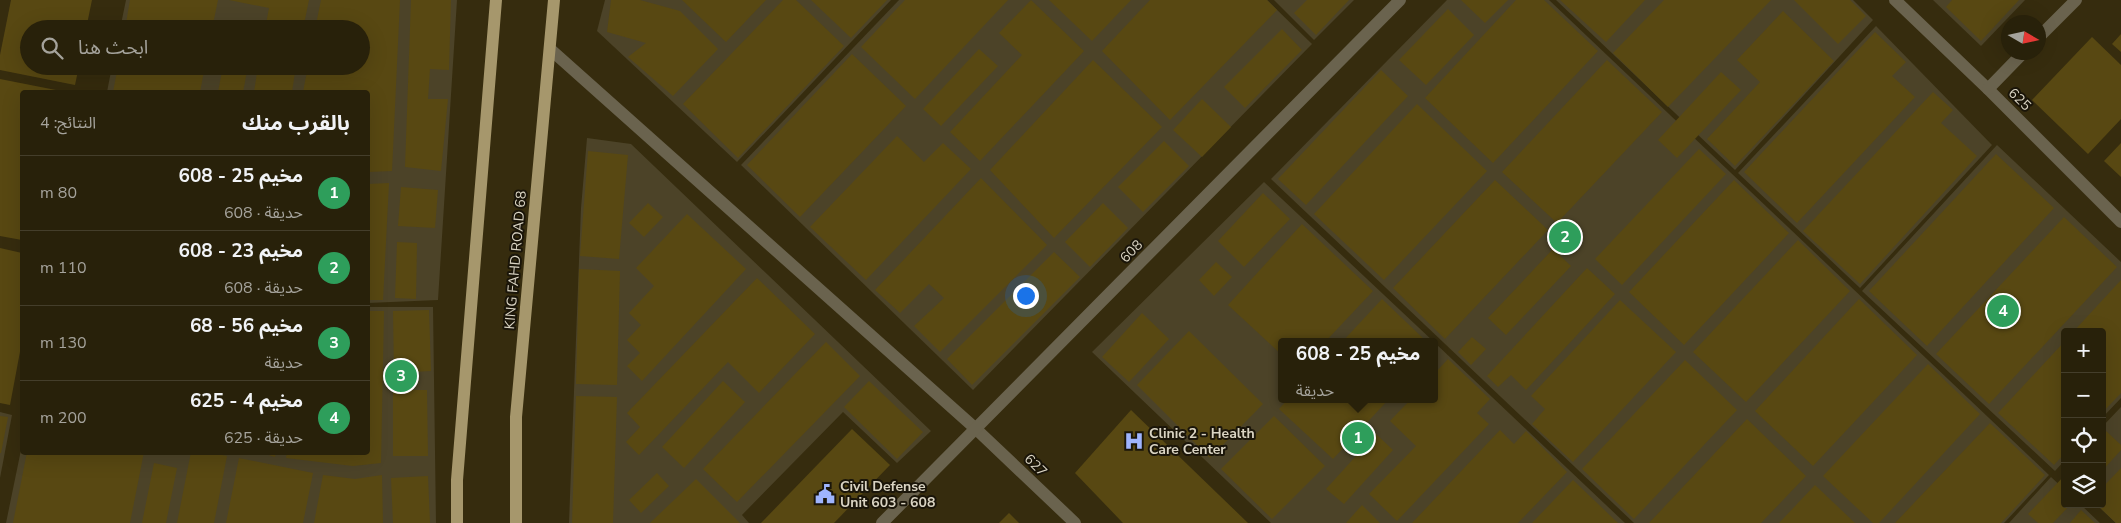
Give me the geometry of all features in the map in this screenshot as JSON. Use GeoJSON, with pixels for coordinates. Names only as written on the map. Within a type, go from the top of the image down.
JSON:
{"type":"FeatureCollection","features":[{"type":"Feature","properties":{"kind":"main road"},"geometry":{"type":"LineString","coordinates":[[457,523],[457,480],[496,0]]}},
{"type":"Feature","properties":{"kind":"main road","name":"KING FAHD ROAD 68"},"geometry":{"type":"LineString","coordinates":[[516,523],[516,418],[554,0]]}},
{"type":"Feature","properties":{"kind":"street","name":"608"},"geometry":{"type":"LineString","coordinates":[[882,523],[1400,0]]}},
{"type":"Feature","properties":{"kind":"street","name":"625"},"geometry":{"type":"LineString","coordinates":[[1895,0],[1988,89],[2121,222]]}},
{"type":"Feature","properties":{"kind":"street"},"geometry":{"type":"LineString","coordinates":[[2046,30],[2076,0]]}},
{"type":"Feature","properties":{"kind":"street","name":"627"},"geometry":{"type":"LineString","coordinates":[[550,49],[976,429],[1075,523]]}},
{"type":"Feature","properties":{"kind":"street"},"geometry":{"type":"LineString","coordinates":[[1988,89],[2016,60]]}},
{"type":"Feature","properties":{"kind":"shaded area"},"geometry":{"type":"Polygon","coordinates":[[[126,0],[457,0],[438,300],[370,303],[370,90],[107,90],[110,75],[370,75],[370,20],[122,20],[126,0]]]}},
{"type":"Feature","properties":{"kind":"shaded area"},"geometry":{"type":"Polygon","coordinates":[[[605,0],[891,0],[737,162],[597,31],[605,0]]]}},
{"type":"Feature","properties":{"kind":"shaded area"},"geometry":{"type":"Polygon","coordinates":[[[899,0],[1267,0],[1312,44],[973,390],[741,165],[899,0]]]}},
{"type":"Feature","properties":{"kind":"shaded area"},"geometry":{"type":"Polygon","coordinates":[[[1274,0],[1354,0],[1314,40],[1274,0]]]}},
{"type":"Feature","properties":{"kind":"shaded area"},"geometry":{"type":"Polygon","coordinates":[[[1447,0],[1549,0],[2049,475],[2004,523],[1634,523],[1271,179],[1447,0]]]}},
{"type":"Feature","properties":{"kind":"shaded area"},"geometry":{"type":"Polygon","coordinates":[[[1556,0],[1853,0],[1873,20],[1735,170],[1556,0]]]}},
{"type":"Feature","properties":{"kind":"shaded area"},"geometry":{"type":"Polygon","coordinates":[[[1933,0],[2025,0],[2011,15],[2001,15],[2001,25],[1981,46],[1933,0]]]}},
{"type":"Feature","properties":{"kind":"shaded area"},"geometry":{"type":"Polygon","coordinates":[[[1876,26],[1992,145],[1860,288],[1738,173],[1876,26]]]}},
{"type":"Feature","properties":{"kind":"shaded area"},"geometry":{"type":"Polygon","coordinates":[[[587,138],[631,144],[931,431],[897,463],[843,412],[742,515],[749,523],[569,523],[581,208],[587,138]]]}},
{"type":"Feature","properties":{"kind":"shaded area"},"geometry":{"type":"Polygon","coordinates":[[[1997,145],[2121,262],[2121,398],[2106,414],[2106,328],[2061,328],[2061,464],[2055,471],[1862,291],[1997,145]]]}},
{"type":"Feature","properties":{"kind":"shaded area"},"geometry":{"type":"Polygon","coordinates":[[[1264,182],[1430,338],[1278,338],[1278,403],[1438,403],[1438,346],[1625,523],[1271,523],[1092,352],[1264,182]]]}},
{"type":"Feature","properties":{"kind":"shaded area"},"geometry":{"type":"Polygon","coordinates":[[[370,307],[433,307],[436,523],[6,523],[20,455],[370,455],[370,307]]]}},
{"type":"Feature","properties":{"kind":"shaded area"},"geometry":{"type":"Polygon","coordinates":[[[2121,407],[2121,523],[2116,523],[2100,508],[2106,508],[2106,423],[2121,407]]]}},
{"type":"Feature","properties":{"kind":"shaded area"},"geometry":{"type":"Polygon","coordinates":[[[0,412],[12,415],[0,478],[0,412]]]}},
{"type":"Feature","properties":{"kind":"shaded area"},"geometry":{"type":"Polygon","coordinates":[[[2051,477],[2061,486],[2061,508],[2084,508],[2100,523],[2009,523],[2051,477]]]}},
{"type":"Feature","properties":{"kind":"building"},"geometry":{"type":"Polygon","coordinates":[[[11,0],[92,0],[88,20],[20,20],[20,74],[0,70],[0,55],[11,0]]]}},
{"type":"Feature","properties":{"kind":"building"},"geometry":{"type":"Polygon","coordinates":[[[130,0],[218,0],[214,20],[127,20],[130,0]]]}},
{"type":"Feature","properties":{"kind":"building"},"geometry":{"type":"Polygon","coordinates":[[[229,0],[309,0],[305,20],[267,20],[269,8],[229,0]]]}},
{"type":"Feature","properties":{"kind":"building"},"geometry":{"type":"Polygon","coordinates":[[[321,0],[400,0],[392,171],[370,172],[370,90],[303,90],[306,75],[370,75],[370,20],[317,20],[321,0]]]}},
{"type":"Feature","properties":{"kind":"building"},"geometry":{"type":"Polygon","coordinates":[[[411,0],[451,0],[449,70],[430,69],[428,99],[448,99],[441,171],[405,167],[411,0]]]}},
{"type":"Feature","properties":{"kind":"building"},"geometry":{"type":"Polygon","coordinates":[[[611,0],[640,0],[680,11],[718,49],[673,96],[628,57],[646,43],[607,32],[611,0]]]}},
{"type":"Feature","properties":{"kind":"building"},"geometry":{"type":"Polygon","coordinates":[[[682,0],[766,0],[726,42],[682,0]]]}},
{"type":"Feature","properties":{"kind":"building"},"geometry":{"type":"Polygon","coordinates":[[[783,0],[796,0],[844,46],[738,158],[683,104],[783,0]]]}},
{"type":"Feature","properties":{"kind":"building"},"geometry":{"type":"Polygon","coordinates":[[[811,0],[887,0],[851,38],[811,0]]]}},
{"type":"Feature","properties":{"kind":"building"},"geometry":{"type":"Polygon","coordinates":[[[905,0],[1008,0],[915,99],[861,47],[905,0]]]}},
{"type":"Feature","properties":{"kind":"building"},"geometry":{"type":"Polygon","coordinates":[[[1031,0],[1084,51],[980,161],[950,132],[1022,55],[999,33],[1031,0]]]}},
{"type":"Feature","properties":{"kind":"building"},"geometry":{"type":"Polygon","coordinates":[[[1049,0],[1131,0],[1092,41],[1049,0]]]}},
{"type":"Feature","properties":{"kind":"building"},"geometry":{"type":"Polygon","coordinates":[[[1150,0],[1267,0],[1277,10],[1170,120],[1102,51],[1150,0]]]}},
{"type":"Feature","properties":{"kind":"building"},"geometry":{"type":"Polygon","coordinates":[[[1307,0],[1349,0],[1316,35],[1294,13],[1307,0]]]}},
{"type":"Feature","properties":{"kind":"building"},"geometry":{"type":"Polygon","coordinates":[[[1461,0],[1508,0],[1485,23],[1461,0]]]}},
{"type":"Feature","properties":{"kind":"building"},"geometry":{"type":"Polygon","coordinates":[[[1516,0],[1544,0],[1598,51],[1493,163],[1425,98],[1516,0]]]}},
{"type":"Feature","properties":{"kind":"building"},"geometry":{"type":"Polygon","coordinates":[[[1560,0],[1645,0],[1606,42],[1560,0]]]}},
{"type":"Feature","properties":{"kind":"building"},"geometry":{"type":"Polygon","coordinates":[[[1664,0],[1771,0],[1668,107],[1613,53],[1664,0]]]}},
{"type":"Feature","properties":{"kind":"building"},"geometry":{"type":"Polygon","coordinates":[[[1794,0],[1850,0],[1866,16],[1838,44],[1794,0]]]}},
{"type":"Feature","properties":{"kind":"building"},"geometry":{"type":"Polygon","coordinates":[[[1952,0],[2019,0],[2005,15],[2001,15],[2001,19],[1981,41],[1946,7],[1952,0]]]}},
{"type":"Feature","properties":{"kind":"building"},"geometry":{"type":"Polygon","coordinates":[[[1448,9],[1474,35],[1426,85],[1399,60],[1448,9]]]}},
{"type":"Feature","properties":{"kind":"building"},"geometry":{"type":"Polygon","coordinates":[[[1783,11],[1834,61],[1735,166],[1707,139],[1760,82],[1737,60],[1783,11]]]}},
{"type":"Feature","properties":{"kind":"building"},"geometry":{"type":"Polygon","coordinates":[[[1282,29],[1302,50],[1245,108],[1224,87],[1282,29]]]}},
{"type":"Feature","properties":{"kind":"building"},"geometry":{"type":"Polygon","coordinates":[[[1875,32],[1906,62],[1892,76],[1915,97],[1797,223],[1744,172],[1875,32]]]}},
{"type":"Feature","properties":{"kind":"building"},"geometry":{"type":"Polygon","coordinates":[[[2121,34],[2121,52],[2112,44],[2121,34]]]}},
{"type":"Feature","properties":{"kind":"building"},"geometry":{"type":"Polygon","coordinates":[[[2092,37],[2121,65],[2121,119],[2088,154],[2032,100],[2092,37]]]}},
{"type":"Feature","properties":{"kind":"building"},"geometry":{"type":"Polygon","coordinates":[[[979,49],[998,66],[941,126],[923,109],[979,49]]]}},
{"type":"Feature","properties":{"kind":"building"},"geometry":{"type":"Polygon","coordinates":[[[852,54],[906,106],[800,217],[747,165],[852,54]]]}},
{"type":"Feature","properties":{"kind":"building"},"geometry":{"type":"Polygon","coordinates":[[[1093,60],[1162,127],[1054,238],[990,170],[1093,60]]]}},
{"type":"Feature","properties":{"kind":"building"},"geometry":{"type":"Polygon","coordinates":[[[1607,60],[1662,112],[1557,223],[1502,172],[1607,60]]]}},
{"type":"Feature","properties":{"kind":"building"},"geometry":{"type":"Polygon","coordinates":[[[1381,70],[1408,96],[1306,205],[1278,179],[1381,70]]]}},
{"type":"Feature","properties":{"kind":"building"},"geometry":{"type":"Polygon","coordinates":[[[1721,72],[1741,90],[1677,158],[1658,140],[1721,72]]]}},
{"type":"Feature","properties":{"kind":"building"},"geometry":{"type":"Polygon","coordinates":[[[25,75],[77,75],[75,85],[25,75]]]}},
{"type":"Feature","properties":{"kind":"building"},"geometry":{"type":"Polygon","coordinates":[[[116,75],[203,75],[200,90],[113,90],[116,75]]]}},
{"type":"Feature","properties":{"kind":"building"},"geometry":{"type":"Polygon","coordinates":[[[221,75],[246,75],[243,90],[218,90],[221,75]]]}},
{"type":"Feature","properties":{"kind":"building"},"geometry":{"type":"Polygon","coordinates":[[[257,75],[295,75],[292,90],[254,90],[257,75]]]}},
{"type":"Feature","properties":{"kind":"building"},"geometry":{"type":"Polygon","coordinates":[[[0,79],[56,90],[20,90],[20,240],[0,236],[0,79]]]}},
{"type":"Feature","properties":{"kind":"building"},"geometry":{"type":"Polygon","coordinates":[[[1933,92],[1953,110],[1941,123],[1977,156],[1860,284],[1803,231],[1933,92]]]}},
{"type":"Feature","properties":{"kind":"building"},"geometry":{"type":"Polygon","coordinates":[[[1202,99],[1231,127],[1202,157],[1173,130],[1202,99]]]}},
{"type":"Feature","properties":{"kind":"building"},"geometry":{"type":"Polygon","coordinates":[[[1417,104],[1487,171],[1384,280],[1314,214],[1417,104]]]}},
{"type":"Feature","properties":{"kind":"building"},"geometry":{"type":"Polygon","coordinates":[[[897,136],[924,162],[943,143],[971,169],[866,280],[810,227],[897,136]]]}},
{"type":"Feature","properties":{"kind":"building"},"geometry":{"type":"Polygon","coordinates":[[[1164,141],[1189,166],[1143,212],[1118,187],[1164,141]]]}},
{"type":"Feature","properties":{"kind":"building"},"geometry":{"type":"Polygon","coordinates":[[[2121,143],[2121,177],[2104,161],[2121,143]]]}},
{"type":"Feature","properties":{"kind":"building"},"geometry":{"type":"Polygon","coordinates":[[[1699,149],[1726,174],[1622,285],[1595,259],[1699,149]]]}},
{"type":"Feature","properties":{"kind":"building"},"geometry":{"type":"Polygon","coordinates":[[[588,151],[628,155],[619,259],[580,256],[588,151]]]}},
{"type":"Feature","properties":{"kind":"building"},"geometry":{"type":"Polygon","coordinates":[[[1996,154],[2054,208],[1927,346],[1869,291],[1996,154]]]}},
{"type":"Feature","properties":{"kind":"building"},"geometry":{"type":"Polygon","coordinates":[[[981,178],[1047,245],[940,352],[914,326],[944,298],[929,284],[900,313],[875,290],[981,178]]]}},
{"type":"Feature","properties":{"kind":"building"},"geometry":{"type":"Polygon","coordinates":[[[1495,180],[1548,230],[1445,339],[1393,288],[1495,180]]]}},
{"type":"Feature","properties":{"kind":"building"},"geometry":{"type":"Polygon","coordinates":[[[1734,180],[1789,233],[1684,345],[1629,292],[1734,180]]]}},
{"type":"Feature","properties":{"kind":"building"},"geometry":{"type":"Polygon","coordinates":[[[389,183],[383,300],[370,300],[370,184],[389,183]]]}},
{"type":"Feature","properties":{"kind":"building"},"geometry":{"type":"Polygon","coordinates":[[[401,187],[438,190],[435,228],[398,226],[401,187]]]}},
{"type":"Feature","properties":{"kind":"building"},"geometry":{"type":"Polygon","coordinates":[[[1263,193],[1290,219],[1244,267],[1218,241],[1263,193]]]}},
{"type":"Feature","properties":{"kind":"building"},"geometry":{"type":"Polygon","coordinates":[[[648,203],[663,217],[644,237],[629,223],[648,203]]]}},
{"type":"Feature","properties":{"kind":"building"},"geometry":{"type":"Polygon","coordinates":[[[1103,203],[1128,228],[1090,267],[1065,242],[1103,203]]]}},
{"type":"Feature","properties":{"kind":"building"},"geometry":{"type":"Polygon","coordinates":[[[687,214],[746,269],[642,381],[627,366],[640,353],[627,340],[641,325],[629,313],[654,286],[636,268],[687,214]]]}},
{"type":"Feature","properties":{"kind":"building"},"geometry":{"type":"Polygon","coordinates":[[[2064,217],[2117,267],[1989,404],[1936,354],[2064,217]]]}},
{"type":"Feature","properties":{"kind":"building"},"geometry":{"type":"Polygon","coordinates":[[[1302,224],[1373,291],[1329,338],[1278,338],[1278,351],[1228,305],[1302,224]]]}},
{"type":"Feature","properties":{"kind":"building"},"geometry":{"type":"Polygon","coordinates":[[[1798,240],[1850,291],[1746,402],[1693,352],[1798,240]]]}},
{"type":"Feature","properties":{"kind":"building"},"geometry":{"type":"Polygon","coordinates":[[[397,242],[417,243],[416,299],[395,298],[397,242]]]}},
{"type":"Feature","properties":{"kind":"building"},"geometry":{"type":"Polygon","coordinates":[[[0,248],[20,253],[20,352],[10,405],[0,403],[0,248]]]}},
{"type":"Feature","properties":{"kind":"building"},"geometry":{"type":"Polygon","coordinates":[[[1553,249],[1571,266],[1506,335],[1488,318],[1553,249]]]}},
{"type":"Feature","properties":{"kind":"building"},"geometry":{"type":"Polygon","coordinates":[[[1054,252],[1080,277],[972,385],[947,359],[1054,252]]]}},
{"type":"Feature","properties":{"kind":"building"},"geometry":{"type":"Polygon","coordinates":[[[1216,262],[1232,277],[1214,296],[1199,280],[1216,262]]]}},
{"type":"Feature","properties":{"kind":"building"},"geometry":{"type":"Polygon","coordinates":[[[1587,268],[1615,294],[1526,390],[1511,375],[1498,387],[1487,376],[1587,268]]]}},
{"type":"Feature","properties":{"kind":"building"},"geometry":{"type":"Polygon","coordinates":[[[579,269],[620,271],[617,385],[576,384],[579,269]]]}},
{"type":"Feature","properties":{"kind":"building"},"geometry":{"type":"Polygon","coordinates":[[[757,278],[815,334],[759,393],[728,362],[639,455],[626,442],[640,427],[627,413],[757,278]]]}},
{"type":"Feature","properties":{"kind":"building"},"geometry":{"type":"Polygon","coordinates":[[[2121,280],[2121,393],[2106,409],[2106,328],[2077,328],[2121,280]]]}},
{"type":"Feature","properties":{"kind":"building"},"geometry":{"type":"Polygon","coordinates":[[[1382,299],[1423,338],[1346,338],[1382,299]]]}},
{"type":"Feature","properties":{"kind":"building"},"geometry":{"type":"Polygon","coordinates":[[[1859,299],[1917,355],[1813,466],[1755,411],[1859,299]]]}},
{"type":"Feature","properties":{"kind":"building"},"geometry":{"type":"Polygon","coordinates":[[[1620,300],[1676,352],[1573,462],[1532,424],[1545,409],[1531,396],[1620,300]]]}},
{"type":"Feature","properties":{"kind":"building"},"geometry":{"type":"Polygon","coordinates":[[[429,310],[431,371],[394,373],[393,311],[429,310]]]}},
{"type":"Feature","properties":{"kind":"building"},"geometry":{"type":"Polygon","coordinates":[[[370,311],[384,311],[381,463],[353,466],[286,458],[286,455],[370,455],[370,311]]]}},
{"type":"Feature","properties":{"kind":"building"},"geometry":{"type":"Polygon","coordinates":[[[1142,313],[1169,339],[1129,382],[1102,357],[1142,313]]]}},
{"type":"Feature","properties":{"kind":"building"},"geometry":{"type":"Polygon","coordinates":[[[1189,331],[1263,404],[1210,458],[1137,385],[1189,331]]]}},
{"type":"Feature","properties":{"kind":"building"},"geometry":{"type":"Polygon","coordinates":[[[1472,337],[1486,349],[1471,365],[1458,352],[1472,337]]]}},
{"type":"Feature","properties":{"kind":"building"},"geometry":{"type":"Polygon","coordinates":[[[826,342],[860,376],[737,502],[703,469],[826,342]]]}},
{"type":"Feature","properties":{"kind":"building"},"geometry":{"type":"Polygon","coordinates":[[[2061,345],[2061,457],[2054,465],[1998,413],[2061,345]]]}},
{"type":"Feature","properties":{"kind":"building"},"geometry":{"type":"Polygon","coordinates":[[[1448,359],[1490,399],[1477,413],[1489,424],[1397,521],[1369,494],[1416,446],[1390,421],[1407,403],[1438,403],[1438,370],[1448,359]]]}},
{"type":"Feature","properties":{"kind":"building"},"geometry":{"type":"Polygon","coordinates":[[[1685,360],[1737,410],[1634,519],[1582,469],[1685,360]]]}},
{"type":"Feature","properties":{"kind":"building"},"geometry":{"type":"Polygon","coordinates":[[[1928,364],[1980,414],[1879,523],[1873,523],[1823,476],[1928,364]]]}},
{"type":"Feature","properties":{"kind":"building"},"geometry":{"type":"Polygon","coordinates":[[[723,381],[745,402],[684,468],[662,447],[723,381]]]}},
{"type":"Feature","properties":{"kind":"building"},"geometry":{"type":"Polygon","coordinates":[[[869,381],[923,432],[897,459],[844,407],[869,381]]]}},
{"type":"Feature","properties":{"kind":"building"},"geometry":{"type":"Polygon","coordinates":[[[393,390],[427,390],[428,456],[393,456],[393,390]]]}},
{"type":"Feature","properties":{"kind":"building"},"geometry":{"type":"Polygon","coordinates":[[[576,396],[617,397],[613,523],[572,523],[576,396]]]}},
{"type":"Feature","properties":{"kind":"building"},"geometry":{"type":"Polygon","coordinates":[[[1284,403],[1385,403],[1333,459],[1279,409],[1284,403]]]}},
{"type":"Feature","properties":{"kind":"building","name":"Clinic 2 - Health Care Center"},"geometry":{"type":"Polygon","coordinates":[[[1131,410],[1248,523],[1123,523],[1075,473],[1131,410]]]}},
{"type":"Feature","properties":{"kind":"building"},"geometry":{"type":"Polygon","coordinates":[[[0,416],[8,417],[1,453],[0,453],[0,416]]]}},
{"type":"Feature","properties":{"kind":"building"},"geometry":{"type":"Polygon","coordinates":[[[1274,416],[1325,466],[1272,519],[1221,469],[1274,416]]]}},
{"type":"Feature","properties":{"kind":"building"},"geometry":{"type":"Polygon","coordinates":[[[1747,419],[1806,476],[1761,523],[1649,523],[1747,419]]]}},
{"type":"Feature","properties":{"kind":"building"},"geometry":{"type":"Polygon","coordinates":[[[1990,423],[2045,475],[2001,523],[1895,523],[1990,423]]]}},
{"type":"Feature","properties":{"kind":"building","name":"Civil Defense Unit 603 - 608"},"geometry":{"type":"Polygon","coordinates":[[[852,429],[890,465],[834,523],[761,523],[852,429]]]}},
{"type":"Feature","properties":{"kind":"building"},"geometry":{"type":"Polygon","coordinates":[[[1500,430],[1514,444],[1526,431],[1567,472],[1518,523],[1412,523],[1500,430]]]}},
{"type":"Feature","properties":{"kind":"building"},"geometry":{"type":"Polygon","coordinates":[[[2106,431],[2121,445],[2121,450],[2106,467],[2106,431]]]}},
{"type":"Feature","properties":{"kind":"building"},"geometry":{"type":"Polygon","coordinates":[[[1376,434],[1393,450],[1344,504],[1326,489],[1376,434]]]}},
{"type":"Feature","properties":{"kind":"building"},"geometry":{"type":"Polygon","coordinates":[[[26,455],[143,455],[130,523],[13,523],[26,455]]]}},
{"type":"Feature","properties":{"kind":"building"},"geometry":{"type":"Polygon","coordinates":[[[190,455],[227,456],[214,523],[177,523],[190,455]]]}},
{"type":"Feature","properties":{"kind":"building"},"geometry":{"type":"Polygon","coordinates":[[[239,458],[313,473],[303,523],[226,523],[239,458]]]}},
{"type":"Feature","properties":{"kind":"building"},"geometry":{"type":"Polygon","coordinates":[[[154,463],[177,468],[166,523],[142,523],[154,463]]]}},
{"type":"Feature","properties":{"kind":"building"},"geometry":{"type":"Polygon","coordinates":[[[2121,468],[2121,523],[2116,523],[2100,508],[2106,508],[2106,484],[2121,468]]]}},
{"type":"Feature","properties":{"kind":"building"},"geometry":{"type":"Polygon","coordinates":[[[657,473],[669,486],[641,513],[629,500],[657,473]]]}},
{"type":"Feature","properties":{"kind":"building"},"geometry":{"type":"Polygon","coordinates":[[[323,475],[355,479],[382,475],[383,523],[314,523],[323,475]]]}},
{"type":"Feature","properties":{"kind":"building"},"geometry":{"type":"Polygon","coordinates":[[[428,476],[430,523],[393,523],[391,478],[428,476]]]}},
{"type":"Feature","properties":{"kind":"building"},"geometry":{"type":"Polygon","coordinates":[[[696,479],[740,523],[650,523],[696,479]]]}},
{"type":"Feature","properties":{"kind":"building"},"geometry":{"type":"Polygon","coordinates":[[[2061,479],[2061,508],[2067,508],[2053,523],[2038,523],[2028,514],[2061,479]]]}},
{"type":"Feature","properties":{"kind":"building"},"geometry":{"type":"Polygon","coordinates":[[[1573,480],[1618,523],[1532,523],[1573,480]]]}},
{"type":"Feature","properties":{"kind":"building"},"geometry":{"type":"Polygon","coordinates":[[[1815,485],[1855,523],[1779,523],[1815,485]]]}},
{"type":"Feature","properties":{"kind":"building"},"geometry":{"type":"Polygon","coordinates":[[[1362,505],[1380,523],[1346,523],[1362,505]]]}},
{"type":"Feature","properties":{"kind":"building"},"geometry":{"type":"Polygon","coordinates":[[[2081,510],[2095,523],[2070,523],[2081,510]]]}},
{"type":"Feature","properties":{"kind":"building"},"geometry":{"type":"Polygon","coordinates":[[[1009,513],[1019,523],[999,523],[1009,513]]]}},
{"type":"Feature","properties":{"kind":"place","name":"مخيم 23 - 608"},"geometry":{"type":"Point","coordinates":[1565,237]}},
{"type":"Feature","properties":{"kind":"place","name":"مخيم 4 - 625"},"geometry":{"type":"Point","coordinates":[2003,311]}},
{"type":"Feature","properties":{"kind":"place","name":"مخيم 56 - 68"},"geometry":{"type":"Point","coordinates":[401,376]}},
{"type":"Feature","properties":{"kind":"place","name":"مخيم 25 - 608"},"geometry":{"type":"Point","coordinates":[1358,438]}},
{"type":"Feature","properties":{"kind":"place","name":"Clinic 2 - Health Care Center"},"geometry":{"type":"Point","coordinates":[1134,441]}},
{"type":"Feature","properties":{"kind":"place","name":"Civil Defense Unit 603 - 608"},"geometry":{"type":"Point","coordinates":[825,494]}}]}
